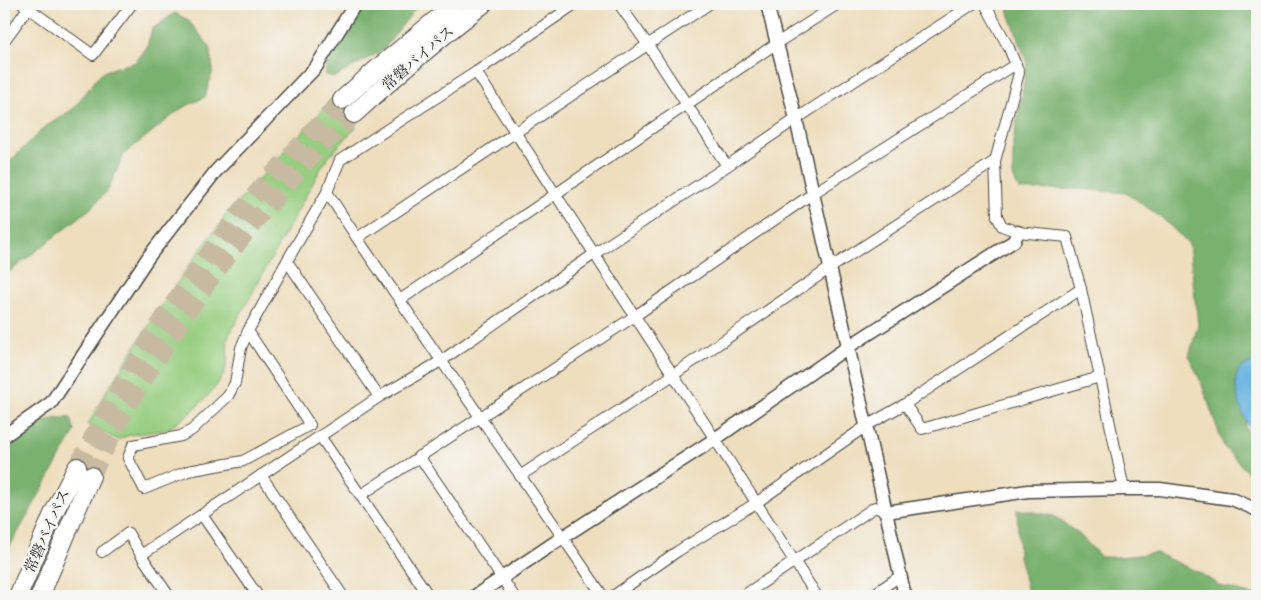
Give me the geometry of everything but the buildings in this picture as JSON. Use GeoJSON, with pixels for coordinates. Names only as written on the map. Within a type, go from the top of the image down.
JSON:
{"type":"FeatureCollection","features":[{"type":"Feature","properties":{"kind":"highway"},"geometry":{"type":"LineString","coordinates":[[377,69],[443,4]]}},
{"type":"Feature","properties":{"kind":"highway","name":"常磐バイパス"},"geometry":{"type":"LineString","coordinates":[[342,100],[455,4]]}},
{"type":"Feature","properties":{"kind":"highway","name":"常磐バイパス"},"geometry":{"type":"LineString","coordinates":[[354,114],[390,80],[483,4]]}},
{"type":"Feature","properties":{"kind":"highway"},"geometry":{"type":"LineString","coordinates":[[390,80],[498,4]]}},
{"type":"Feature","properties":{"kind":"highway","name":"常磐バイパス"},"geometry":{"type":"LineString","coordinates":[[18,596],[54,512],[84,471],[40,596]]}},
{"type":"Feature","properties":{"kind":"street"},"geometry":{"type":"LineString","coordinates":[[4,41],[27,5],[93,55],[132,4]]}},
{"type":"Feature","properties":{"kind":"street"},"geometry":{"type":"LineString","coordinates":[[4,436],[51,403],[149,256],[216,171],[316,67],[355,4]]}},
{"type":"Feature","properties":{"kind":"street"},"geometry":{"type":"LineString","coordinates":[[248,331],[310,425],[243,461],[188,470],[144,489],[128,458],[133,445],[181,436],[192,430],[228,396],[235,384],[241,348],[248,331],[327,192],[340,160],[476,72],[575,4]]}},
{"type":"Feature","properties":{"kind":"street"},"geometry":{"type":"LineString","coordinates":[[619,4],[727,166]]}},
{"type":"Feature","properties":{"kind":"street"},"geometry":{"type":"LineString","coordinates":[[357,238],[710,4]]}},
{"type":"Feature","properties":{"kind":"street"},"geometry":{"type":"LineString","coordinates":[[767,4],[796,119],[905,596]]}},
{"type":"Feature","properties":{"kind":"street"},"geometry":{"type":"LineString","coordinates":[[400,300],[777,43],[838,4]]}},
{"type":"Feature","properties":{"kind":"street"},"geometry":{"type":"LineString","coordinates":[[141,555],[378,397],[441,361],[594,254],[796,119],[974,4]]}},
{"type":"Feature","properties":{"kind":"street"},"geometry":{"type":"LineString","coordinates":[[985,4],[1019,72],[995,161],[997,216],[1002,226],[1018,232],[1067,237],[1081,289],[1124,489]]}},
{"type":"Feature","properties":{"kind":"street"},"geometry":{"type":"LineString","coordinates":[[361,495],[635,316],[812,194],[1016,64]]}},
{"type":"Feature","properties":{"kind":"street"},"geometry":{"type":"LineString","coordinates":[[476,72],[817,596]]}},
{"type":"Feature","properties":{"kind":"street"},"geometry":{"type":"LineString","coordinates":[[520,476],[830,268],[995,161]]}},
{"type":"Feature","properties":{"kind":"street"},"geometry":{"type":"LineString","coordinates":[[327,192],[603,596]]}},
{"type":"Feature","properties":{"kind":"street"},"geometry":{"type":"LineString","coordinates":[[475,596],[715,439],[848,347],[1014,240],[1018,232]]}},
{"type":"Feature","properties":{"kind":"street"},"geometry":{"type":"LineString","coordinates":[[287,261],[378,397]]}},
{"type":"Feature","properties":{"kind":"street"},"geometry":{"type":"LineString","coordinates":[[613,596],[678,551],[756,503],[866,426],[905,404],[1081,289]]}},
{"type":"Feature","properties":{"kind":"street"},"geometry":{"type":"LineString","coordinates":[[905,404],[922,429],[1100,377]]}},
{"type":"Feature","properties":{"kind":"street"},"geometry":{"type":"LineString","coordinates":[[320,436],[430,596]]}},
{"type":"Feature","properties":{"kind":"street"},"geometry":{"type":"LineString","coordinates":[[419,456],[514,596]]}},
{"type":"Feature","properties":{"kind":"street"},"geometry":{"type":"LineString","coordinates":[[261,476],[343,596]]}},
{"type":"Feature","properties":{"kind":"street"},"geometry":{"type":"LineString","coordinates":[[743,596],[875,507],[886,512],[1028,490],[1160,489],[1232,499],[1257,510]]}},
{"type":"Feature","properties":{"kind":"street"},"geometry":{"type":"LineString","coordinates":[[202,515],[258,596]]}},
{"type":"Feature","properties":{"kind":"street"},"geometry":{"type":"LineString","coordinates":[[102,552],[128,533],[169,596]]}},
{"type":"Feature","properties":{"kind":"street"},"geometry":{"type":"LineString","coordinates":[[871,596],[900,576]]}},
{"type":"Feature","properties":{"kind":"green space"},"geometry":{"type":"Polygon","coordinates":[[[363,4],[419,4],[383,50],[335,77],[325,75],[328,60],[363,4]]]}},
{"type":"Feature","properties":{"kind":"green space"},"geometry":{"type":"Polygon","coordinates":[[[1008,4],[1257,4],[1257,391],[1248,397],[1245,428],[1257,442],[1257,482],[1224,447],[1201,382],[1189,356],[1198,325],[1189,244],[1162,218],[1127,193],[1079,189],[1019,190],[1013,176],[1013,141],[1027,63],[1009,13],[1008,4]]]}},
{"type":"Feature","properties":{"kind":"green space"},"geometry":{"type":"Polygon","coordinates":[[[175,13],[188,20],[210,47],[213,70],[205,97],[182,108],[124,154],[108,190],[90,209],[4,276],[4,167],[45,127],[73,109],[101,73],[136,62],[147,47],[152,29],[175,13]]]}},
{"type":"Feature","properties":{"kind":"green space"},"geometry":{"type":"Polygon","coordinates":[[[331,101],[356,127],[321,168],[227,339],[226,364],[224,373],[218,383],[180,421],[160,431],[130,435],[118,440],[88,425],[107,390],[174,287],[226,215],[331,101]]]}},
{"type":"Feature","properties":{"kind":"green space"},"geometry":{"type":"Polygon","coordinates":[[[70,417],[75,431],[4,557],[4,439],[27,422],[70,417]]]}},
{"type":"Feature","properties":{"kind":"green space"},"geometry":{"type":"Polygon","coordinates":[[[1017,509],[1054,516],[1080,535],[1101,557],[1156,553],[1200,573],[1220,586],[1257,596],[1029,596],[1019,556],[1017,509]]]}},
{"type":"Feature","properties":{"kind":"water"},"geometry":{"type":"Polygon","coordinates":[[[1254,362],[1257,364],[1257,444],[1237,396],[1236,386],[1236,376],[1240,369],[1254,362]]]}},
{"type":"Feature","properties":{"kind":"tunnel"},"geometry":{"type":"LineString","coordinates":[[77,467],[107,410],[138,358],[206,257],[243,209],[279,167],[342,100]]}},
{"type":"Feature","properties":{"kind":"tunnel"},"geometry":{"type":"LineString","coordinates":[[91,476],[122,416],[153,364],[207,283],[255,221],[306,162],[354,114]]}}]}
